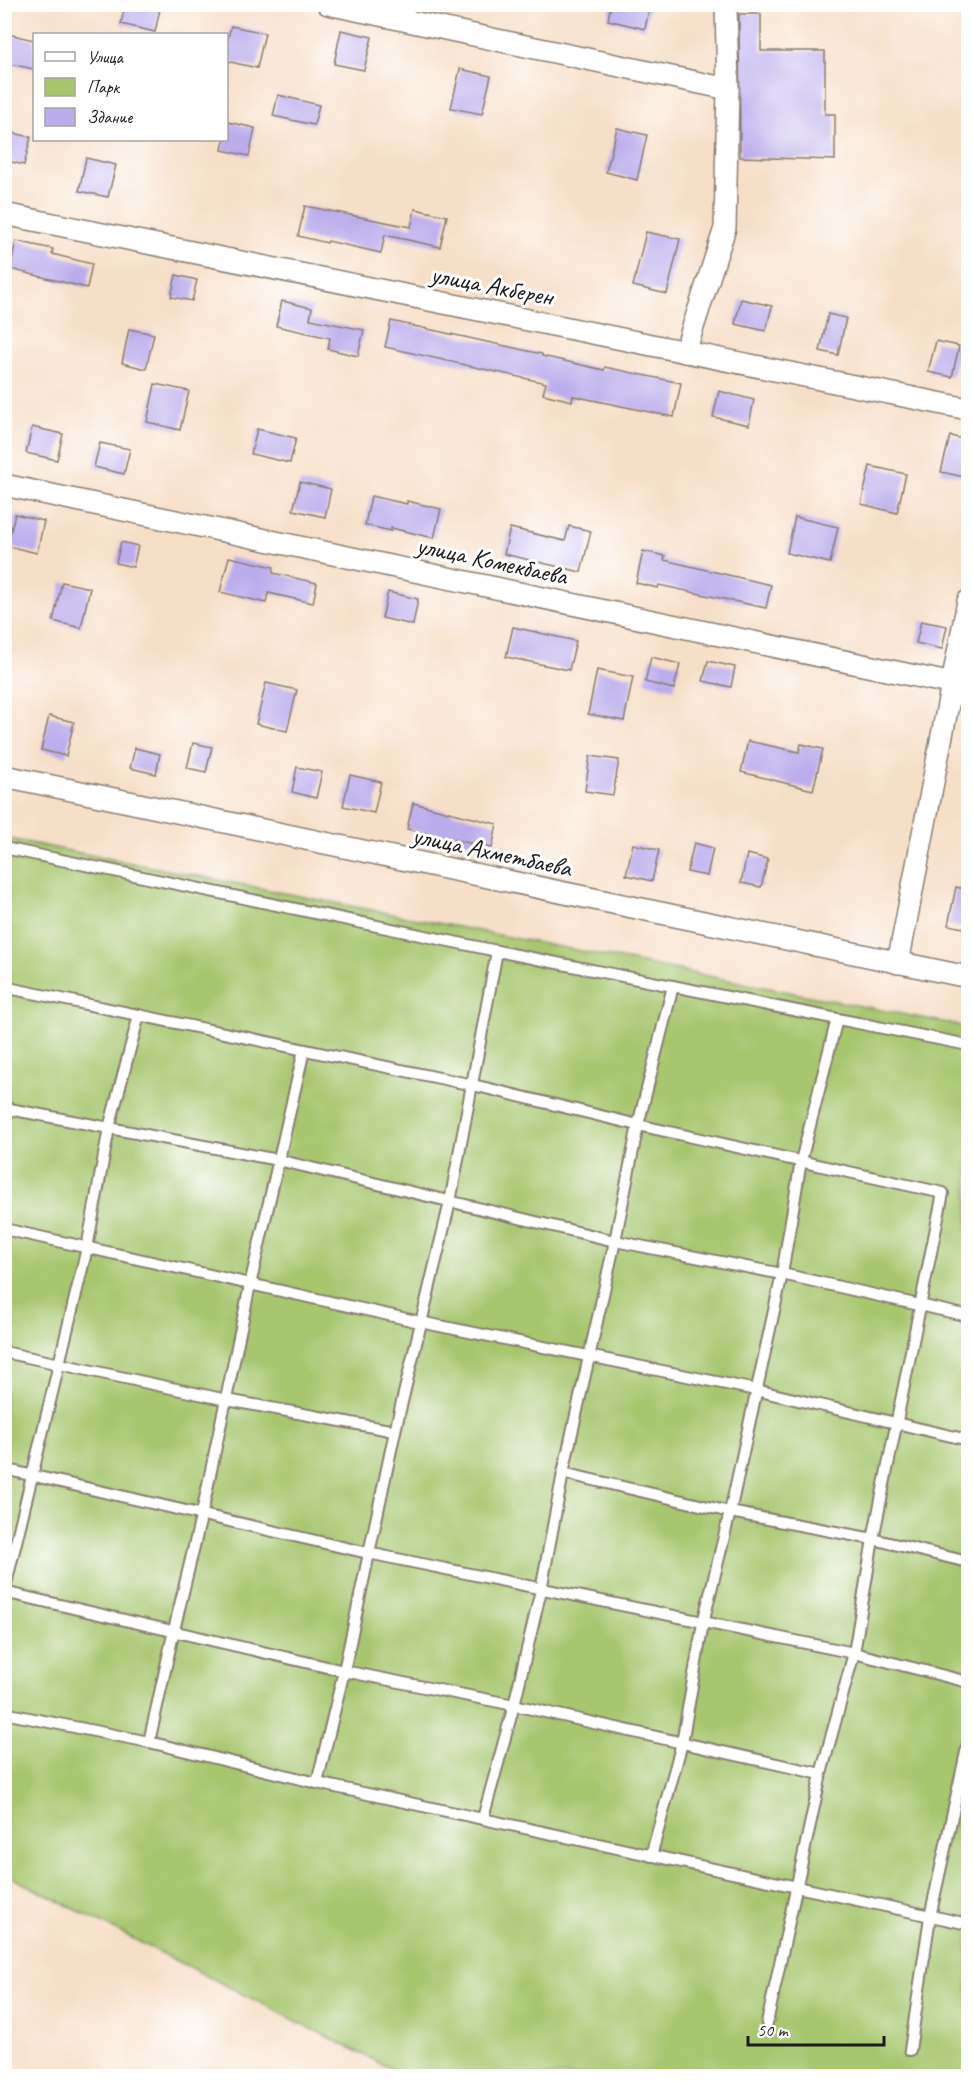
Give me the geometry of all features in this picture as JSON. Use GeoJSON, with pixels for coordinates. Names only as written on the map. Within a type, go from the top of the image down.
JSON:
{"type":"FeatureCollection","features":[{"type":"Feature","properties":{"kind":"street"},"geometry":{"type":"LineString","coordinates":[[328,4],[728,88]]}},
{"type":"Feature","properties":{"kind":"street"},"geometry":{"type":"LineString","coordinates":[[685,352],[725,228],[728,88],[726,4]]}},
{"type":"Feature","properties":{"kind":"street","name":"улица Акберен"},"geometry":{"type":"LineString","coordinates":[[4,214],[969,409]]}},
{"type":"Feature","properties":{"kind":"street","name":"улица Комекбаева"},"geometry":{"type":"LineString","coordinates":[[4,485],[961,686]]}},
{"type":"Feature","properties":{"kind":"street"},"geometry":{"type":"LineString","coordinates":[[898,963],[961,686],[969,601]]}},
{"type":"Feature","properties":{"kind":"street","name":"улица Ахметбаева"},"geometry":{"type":"LineString","coordinates":[[4,776],[969,977]]}},
{"type":"Feature","properties":{"kind":"lane"},"geometry":{"type":"LineString","coordinates":[[4,848],[497,951],[969,1045]]}},
{"type":"Feature","properties":{"kind":"lane"},"geometry":{"type":"LineString","coordinates":[[317,1783],[344,1671],[395,1431],[450,1202],[497,951]]}},
{"type":"Feature","properties":{"kind":"lane"},"geometry":{"type":"LineString","coordinates":[[483,1818],[514,1706],[541,1590],[563,1473],[615,1241],[638,1125],[673,986]]}},
{"type":"Feature","properties":{"kind":"lane"},"geometry":{"type":"LineString","coordinates":[[4,987],[473,1085],[638,1125],[943,1193],[873,1539],[854,1653],[821,1774],[767,2023]]}},
{"type":"Feature","properties":{"kind":"lane"},"geometry":{"type":"LineString","coordinates":[[138,1015],[109,1128],[87,1248],[4,1592],[344,1671],[821,1774]]}},
{"type":"Feature","properties":{"kind":"lane"},"geometry":{"type":"LineString","coordinates":[[651,1856],[682,1743],[703,1623],[730,1512],[782,1274],[801,1161],[837,1018]]}},
{"type":"Feature","properties":{"kind":"lane"},"geometry":{"type":"LineString","coordinates":[[149,1742],[304,1050]]}},
{"type":"Feature","properties":{"kind":"lane"},"geometry":{"type":"LineString","coordinates":[[4,1108],[278,1160],[615,1241],[782,1274],[969,1316]]}},
{"type":"Feature","properties":{"kind":"lane"},"geometry":{"type":"LineString","coordinates":[[4,1229],[420,1322],[756,1390],[969,1440]]}},
{"type":"Feature","properties":{"kind":"lane"},"geometry":{"type":"LineString","coordinates":[[4,1352],[227,1400],[395,1431]]}},
{"type":"Feature","properties":{"kind":"lane"},"geometry":{"type":"LineString","coordinates":[[4,1469],[368,1553],[854,1653],[969,1682]]}},
{"type":"Feature","properties":{"kind":"lane"},"geometry":{"type":"LineString","coordinates":[[563,1473],[730,1512],[873,1539],[969,1562]]}},
{"type":"Feature","properties":{"kind":"lane"},"geometry":{"type":"LineString","coordinates":[[4,1713],[149,1742],[317,1783],[969,1924]]}},
{"type":"Feature","properties":{"kind":"lane"},"geometry":{"type":"LineString","coordinates":[[910,2050],[930,1917],[969,1743]]}},
{"type":"Feature","properties":{"kind":"green space"},"geometry":{"type":"Polygon","coordinates":[[[4,838],[968,1027],[968,2076],[405,2076],[5,1874],[4,838]]]}},
{"type":"Feature","properties":{"kind":"building"},"geometry":{"type":"Polygon","coordinates":[[[125,4],[161,4],[155,32],[121,24],[125,4]]]}},
{"type":"Feature","properties":{"kind":"building"},"geometry":{"type":"Polygon","coordinates":[[[611,4],[650,4],[645,29],[608,20],[611,4]]]}},
{"type":"Feature","properties":{"kind":"building"},"geometry":{"type":"Polygon","coordinates":[[[739,14],[761,14],[761,51],[825,51],[825,114],[835,114],[835,160],[740,157],[739,14]]]}},
{"type":"Feature","properties":{"kind":"building"},"geometry":{"type":"Polygon","coordinates":[[[231,26],[265,33],[257,68],[228,61],[228,38],[231,26]]]}},
{"type":"Feature","properties":{"kind":"building"},"geometry":{"type":"Polygon","coordinates":[[[341,30],[372,37],[364,70],[334,64],[341,30]]]}},
{"type":"Feature","properties":{"kind":"building"},"geometry":{"type":"Polygon","coordinates":[[[4,33],[33,40],[33,69],[4,63],[4,33]]]}},
{"type":"Feature","properties":{"kind":"building"},"geometry":{"type":"Polygon","coordinates":[[[460,69],[491,76],[482,114],[451,108],[460,69]]]}},
{"type":"Feature","properties":{"kind":"building"},"geometry":{"type":"Polygon","coordinates":[[[278,95],[319,105],[314,125],[273,116],[278,95]]]}},
{"type":"Feature","properties":{"kind":"building"},"geometry":{"type":"Polygon","coordinates":[[[228,122],[255,128],[249,156],[222,150],[224,141],[228,141],[228,122]]]}},
{"type":"Feature","properties":{"kind":"building"},"geometry":{"type":"Polygon","coordinates":[[[617,128],[647,135],[637,180],[606,172],[617,128]]]}},
{"type":"Feature","properties":{"kind":"building"},"geometry":{"type":"Polygon","coordinates":[[[4,131],[31,137],[24,165],[4,160],[4,131]]]}},
{"type":"Feature","properties":{"kind":"building"},"geometry":{"type":"Polygon","coordinates":[[[86,158],[116,165],[108,197],[79,191],[86,158]]]}},
{"type":"Feature","properties":{"kind":"building"},"geometry":{"type":"Polygon","coordinates":[[[305,206],[411,227],[415,209],[447,216],[440,247],[385,235],[381,253],[298,236],[305,206]]]}},
{"type":"Feature","properties":{"kind":"building"},"geometry":{"type":"Polygon","coordinates":[[[646,232],[680,239],[667,294],[633,286],[646,232]]]}},
{"type":"Feature","properties":{"kind":"building"},"geometry":{"type":"Polygon","coordinates":[[[16,241],[53,249],[52,254],[92,264],[87,288],[10,269],[16,241]]]}},
{"type":"Feature","properties":{"kind":"building"},"geometry":{"type":"Polygon","coordinates":[[[176,275],[197,280],[192,301],[171,297],[176,275]]]}},
{"type":"Feature","properties":{"kind":"building"},"geometry":{"type":"Polygon","coordinates":[[[741,299],[772,306],[766,331],[735,324],[741,299]]]}},
{"type":"Feature","properties":{"kind":"building"},"geometry":{"type":"Polygon","coordinates":[[[282,301],[312,308],[310,319],[364,330],[358,356],[328,349],[330,338],[276,326],[282,301]]]}},
{"type":"Feature","properties":{"kind":"building"},"geometry":{"type":"Polygon","coordinates":[[[828,314],[846,318],[838,355],[820,351],[828,314]]]}},
{"type":"Feature","properties":{"kind":"building"},"geometry":{"type":"Polygon","coordinates":[[[391,321],[604,370],[605,367],[681,383],[674,417],[573,396],[572,401],[543,394],[546,383],[385,347],[391,321]]]}},
{"type":"Feature","properties":{"kind":"building"},"geometry":{"type":"Polygon","coordinates":[[[129,329],[154,334],[146,369],[122,363],[129,329]]]}},
{"type":"Feature","properties":{"kind":"building"},"geometry":{"type":"Polygon","coordinates":[[[936,341],[959,346],[952,377],[928,372],[936,341]]]}},
{"type":"Feature","properties":{"kind":"building"},"geometry":{"type":"Polygon","coordinates":[[[155,384],[189,391],[180,430],[147,422],[155,384]]]}},
{"type":"Feature","properties":{"kind":"building"},"geometry":{"type":"Polygon","coordinates":[[[719,391],[754,400],[749,425],[713,417],[719,391]]]}},
{"type":"Feature","properties":{"kind":"building"},"geometry":{"type":"Polygon","coordinates":[[[32,427],[63,434],[57,460],[26,453],[32,427]]]}},
{"type":"Feature","properties":{"kind":"building"},"geometry":{"type":"Polygon","coordinates":[[[257,429],[296,438],[290,463],[251,454],[257,429]]]}},
{"type":"Feature","properties":{"kind":"building"},"geometry":{"type":"Polygon","coordinates":[[[950,436],[969,440],[969,478],[941,472],[950,436]]]}},
{"type":"Feature","properties":{"kind":"building"},"geometry":{"type":"Polygon","coordinates":[[[100,443],[130,449],[124,474],[94,467],[100,443]]]}},
{"type":"Feature","properties":{"kind":"building"},"geometry":{"type":"Polygon","coordinates":[[[870,466],[906,474],[897,513],[861,504],[870,466]]]}},
{"type":"Feature","properties":{"kind":"building"},"geometry":{"type":"Polygon","coordinates":[[[300,482],[331,489],[325,517],[293,510],[300,482]]]}},
{"type":"Feature","properties":{"kind":"building"},"geometry":{"type":"Polygon","coordinates":[[[371,496],[441,509],[434,538],[391,528],[391,531],[365,525],[371,496]]]}},
{"type":"Feature","properties":{"kind":"building"},"geometry":{"type":"Polygon","coordinates":[[[15,514],[44,521],[37,553],[7,546],[15,514]]]}},
{"type":"Feature","properties":{"kind":"building"},"geometry":{"type":"Polygon","coordinates":[[[795,517],[838,527],[830,563],[787,553],[795,517]]]}},
{"type":"Feature","properties":{"kind":"building"},"geometry":{"type":"Polygon","coordinates":[[[569,526],[591,531],[581,572],[504,554],[510,528],[565,541],[569,526]]]}},
{"type":"Feature","properties":{"kind":"building"},"geometry":{"type":"Polygon","coordinates":[[[121,542],[138,546],[133,567],[116,563],[121,542]]]}},
{"type":"Feature","properties":{"kind":"building"},"geometry":{"type":"Polygon","coordinates":[[[643,551],[665,556],[664,560],[771,585],[766,608],[659,585],[658,588],[636,583],[643,551]]]}},
{"type":"Feature","properties":{"kind":"building"},"geometry":{"type":"Polygon","coordinates":[[[229,557],[274,567],[273,573],[317,583],[313,603],[268,593],[266,603],[220,592],[229,557]]]}},
{"type":"Feature","properties":{"kind":"building"},"geometry":{"type":"Polygon","coordinates":[[[62,582],[90,588],[81,628],[53,621],[62,582]]]}},
{"type":"Feature","properties":{"kind":"building"},"geometry":{"type":"Polygon","coordinates":[[[388,592],[418,599],[413,625],[382,618],[388,592]]]}},
{"type":"Feature","properties":{"kind":"building"},"geometry":{"type":"Polygon","coordinates":[[[921,621],[947,626],[942,649],[916,643],[921,621]]]}},
{"type":"Feature","properties":{"kind":"building"},"geometry":{"type":"Polygon","coordinates":[[[513,627],[576,641],[569,670],[506,657],[513,627]]]}},
{"type":"Feature","properties":{"kind":"building"},"geometry":{"type":"Polygon","coordinates":[[[651,657],[680,664],[674,689],[645,682],[651,657]]]}},
{"type":"Feature","properties":{"kind":"building"},"geometry":{"type":"Polygon","coordinates":[[[708,661],[735,667],[731,687],[703,681],[708,661]]]}},
{"type":"Feature","properties":{"kind":"building"},"geometry":{"type":"Polygon","coordinates":[[[597,670],[633,677],[624,721],[588,714],[597,670]]]}},
{"type":"Feature","properties":{"kind":"building"},"geometry":{"type":"Polygon","coordinates":[[[266,683],[297,690],[287,731],[256,724],[266,683]]]}},
{"type":"Feature","properties":{"kind":"building"},"geometry":{"type":"Polygon","coordinates":[[[49,716],[74,722],[66,756],[41,750],[49,716]]]}},
{"type":"Feature","properties":{"kind":"building"},"geometry":{"type":"Polygon","coordinates":[[[748,741],[799,752],[801,744],[823,749],[813,790],[741,772],[748,741]]]}},
{"type":"Feature","properties":{"kind":"building"},"geometry":{"type":"Polygon","coordinates":[[[193,743],[212,747],[206,772],[187,768],[193,743]]]}},
{"type":"Feature","properties":{"kind":"building"},"geometry":{"type":"Polygon","coordinates":[[[135,748],[160,754],[156,774],[130,768],[135,748]]]}},
{"type":"Feature","properties":{"kind":"building"},"geometry":{"type":"Polygon","coordinates":[[[590,756],[619,760],[613,795],[585,791],[590,756]]]}},
{"type":"Feature","properties":{"kind":"building"},"geometry":{"type":"Polygon","coordinates":[[[297,767],[322,772],[316,798],[292,792],[297,767]]]}},
{"type":"Feature","properties":{"kind":"building"},"geometry":{"type":"Polygon","coordinates":[[[350,775],[381,782],[374,813],[343,806],[350,775]]]}},
{"type":"Feature","properties":{"kind":"building"},"geometry":{"type":"Polygon","coordinates":[[[413,803],[497,824],[492,848],[407,829],[413,803]]]}},
{"type":"Feature","properties":{"kind":"building"},"geometry":{"type":"Polygon","coordinates":[[[694,843],[713,848],[707,876],[687,872],[694,843]]]}},
{"type":"Feature","properties":{"kind":"building"},"geometry":{"type":"Polygon","coordinates":[[[633,844],[659,850],[652,881],[626,875],[633,844]]]}},
{"type":"Feature","properties":{"kind":"building"},"geometry":{"type":"Polygon","coordinates":[[[747,854],[768,859],[761,887],[741,883],[747,854]]]}},
{"type":"Feature","properties":{"kind":"building"},"geometry":{"type":"Polygon","coordinates":[[[956,887],[969,890],[969,929],[948,925],[956,887]]]}}]}
